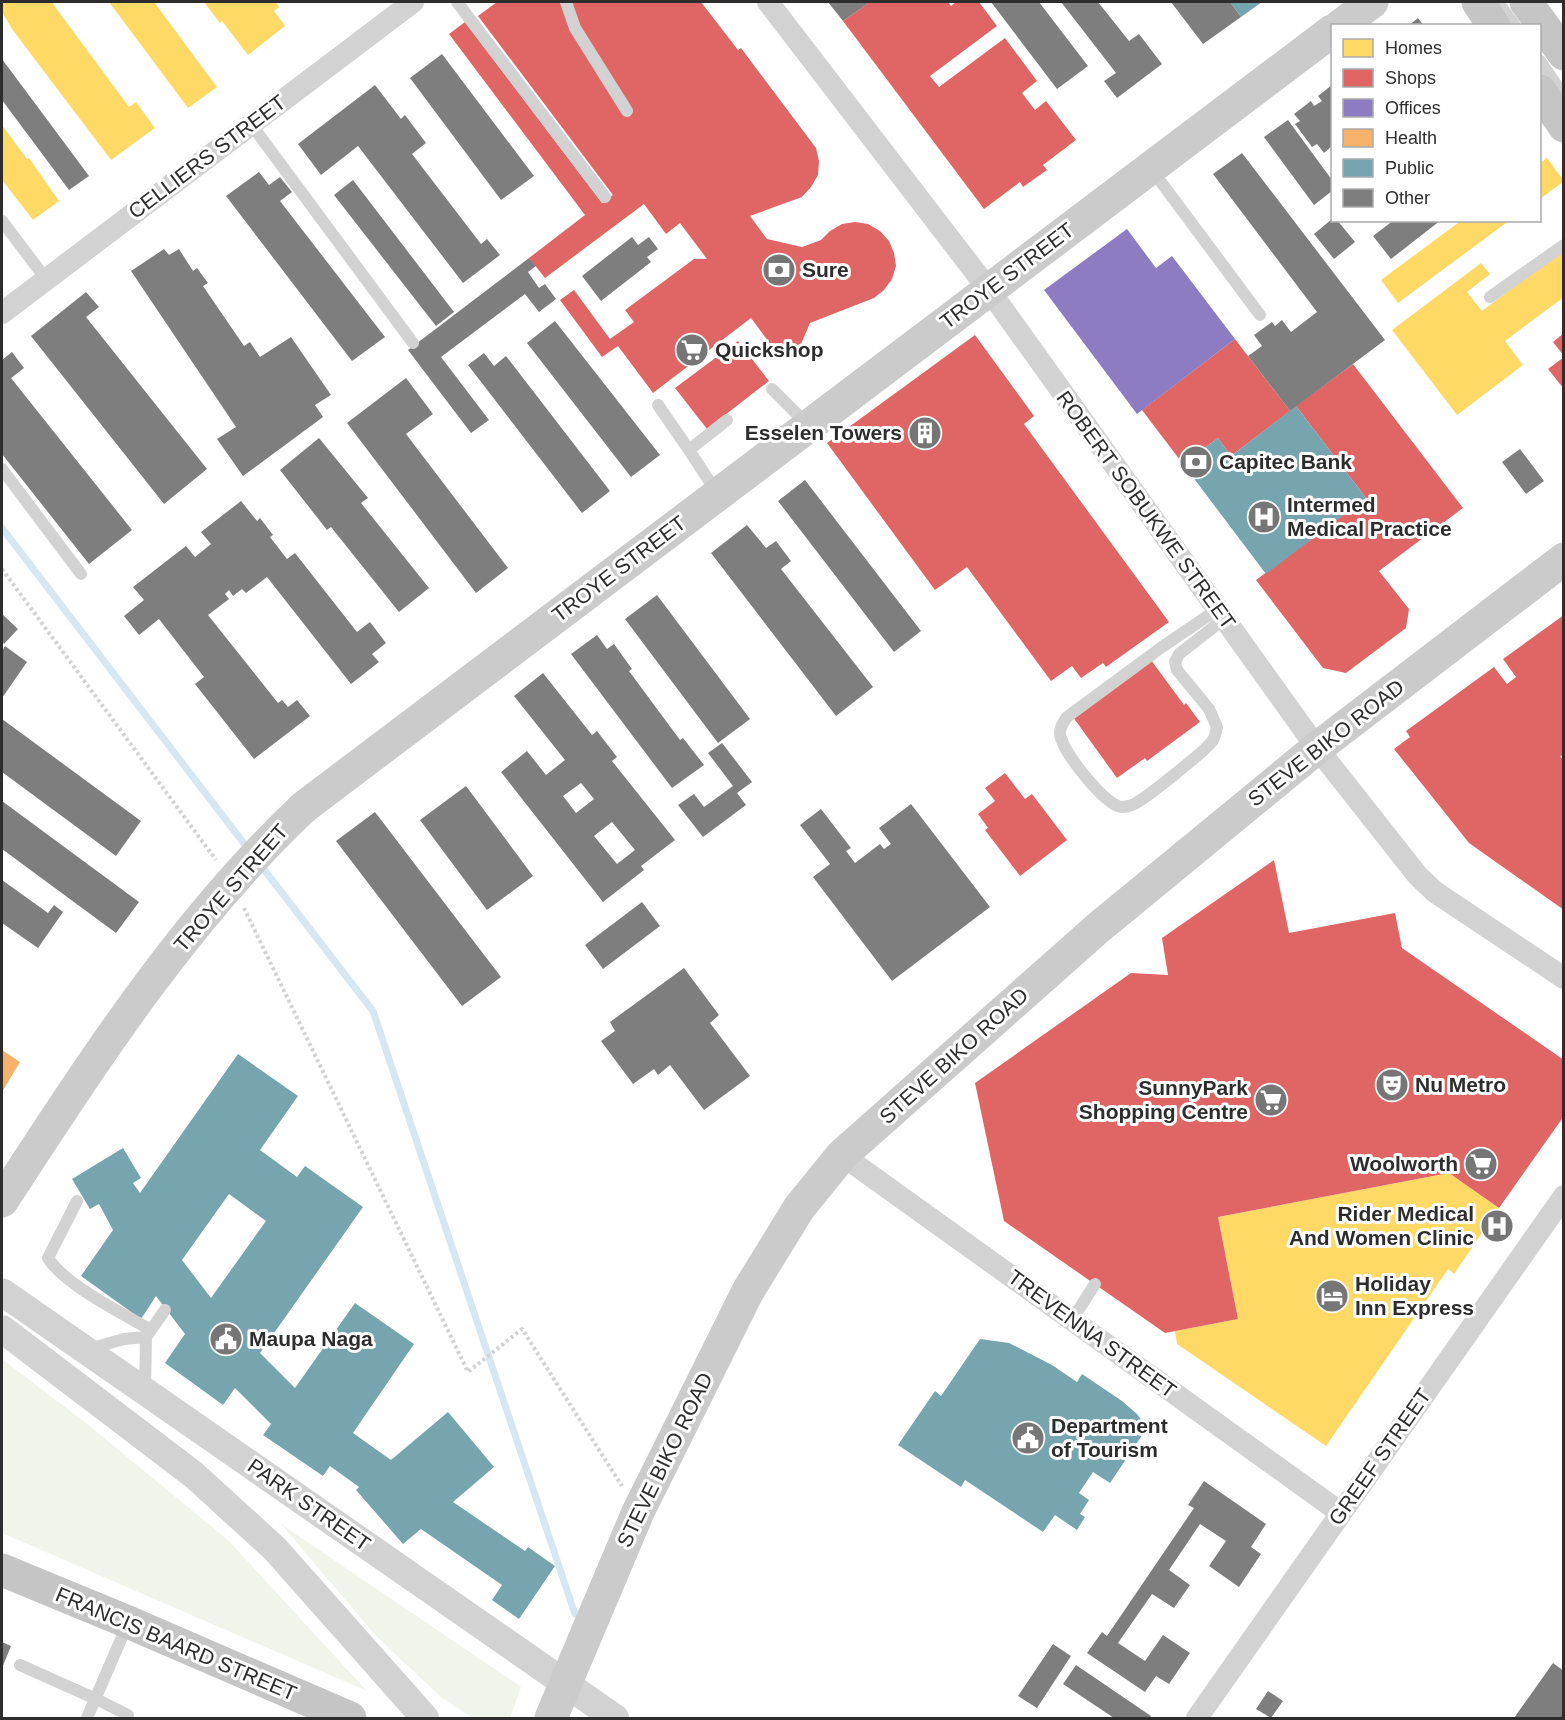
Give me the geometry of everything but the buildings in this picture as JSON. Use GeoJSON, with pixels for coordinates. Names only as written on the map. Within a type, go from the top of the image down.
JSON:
{"type":"FeatureCollection","features":[{"type":"Feature","properties":{"kind":"main road"},"geometry":{"type":"LineString","coordinates":[[1343,24],[1372,2]]}},
{"type":"Feature","properties":{"kind":"main road"},"geometry":{"type":"LineString","coordinates":[[1478,2],[1493,24]]}},
{"type":"Feature","properties":{"kind":"main road"},"geometry":{"type":"LineString","coordinates":[[1526,2],[1563,54]]}},
{"type":"Feature","properties":{"kind":"main road","name":"TROYE STREET"},"geometry":{"type":"LineString","coordinates":[[2,1201],[78,1083],[165,963],[236,876],[304,807],[1331,32]]}},
{"type":"Feature","properties":{"kind":"main road"},"geometry":{"type":"LineString","coordinates":[[1541,94],[1563,126]]}},
{"type":"Feature","properties":{"kind":"main road","name":"STEVE BIKO ROAD"},"geometry":{"type":"LineString","coordinates":[[551,1719],[638,1512],[748,1291],[799,1208],[842,1155],[1098,928],[1317,748],[1563,559]]}},
{"type":"Feature","properties":{"kind":"main road","name":"FRANCIS BAARD STREET"},"geometry":{"type":"LineString","coordinates":[[2,1570],[350,1719]]}},
{"type":"Feature","properties":{"kind":"street","name":"CELLIERS STREET"},"geometry":{"type":"LineString","coordinates":[[2,313],[413,2]]}},
{"type":"Feature","properties":{"kind":"street","name":"ROBERT SOBUKWE STREET"},"geometry":{"type":"LineString","coordinates":[[768,2],[989,290],[1317,748],[1418,876],[1436,892],[1563,978]]}},
{"type":"Feature","properties":{"kind":"street","name":"TREVENNA STREET"},"geometry":{"type":"LineString","coordinates":[[842,1155],[1341,1513]]}},
{"type":"Feature","properties":{"kind":"street","name":"GREEF STREET"},"geometry":{"type":"LineString","coordinates":[[1197,1719],[1563,1196]]}},
{"type":"Feature","properties":{"kind":"street","name":"PARK STREET"},"geometry":{"type":"LineString","coordinates":[[2,1292],[615,1719]]}},
{"type":"Feature","properties":{"kind":"street"},"geometry":{"type":"LineString","coordinates":[[2,1329],[194,1475],[275,1549],[425,1719]]}},
{"type":"Feature","properties":{"kind":"lane"},"geometry":{"type":"LineString","coordinates":[[458,2],[605,197]]}},
{"type":"Feature","properties":{"kind":"lane"},"geometry":{"type":"LineString","coordinates":[[566,2],[575,28],[627,111]]}},
{"type":"Feature","properties":{"kind":"lane"},"geometry":{"type":"LineString","coordinates":[[1498,2],[1514,24]]}},
{"type":"Feature","properties":{"kind":"lane"},"geometry":{"type":"LineString","coordinates":[[1541,64],[1563,96]]}},
{"type":"Feature","properties":{"kind":"lane"},"geometry":{"type":"LineString","coordinates":[[251,124],[413,343]]}},
{"type":"Feature","properties":{"kind":"lane"},"geometry":{"type":"LineString","coordinates":[[1151,168],[1260,315]]}},
{"type":"Feature","properties":{"kind":"lane"},"geometry":{"type":"LineString","coordinates":[[2,221],[46,279]]}},
{"type":"Feature","properties":{"kind":"lane"},"geometry":{"type":"LineString","coordinates":[[1490,297],[1563,245]]}},
{"type":"Feature","properties":{"kind":"lane"},"geometry":{"type":"LineString","coordinates":[[772,388],[808,426]]}},
{"type":"Feature","properties":{"kind":"lane"},"geometry":{"type":"LineString","coordinates":[[658,405],[718,494]]}},
{"type":"Feature","properties":{"kind":"lane"},"geometry":{"type":"LineString","coordinates":[[689,450],[727,420]]}},
{"type":"Feature","properties":{"kind":"lane"},"geometry":{"type":"LineString","coordinates":[[2,469],[81,574]]}},
{"type":"Feature","properties":{"kind":"lane"},"geometry":{"type":"LineString","coordinates":[[1221,614],[1179,654],[1175,662],[1177,670],[1209,709],[1217,727],[1213,741],[1134,804],[1121,807],[1106,798],[1093,786],[1061,738],[1060,727],[1067,717],[1162,647],[1221,614]]}},
{"type":"Feature","properties":{"kind":"lane"},"geometry":{"type":"LineString","coordinates":[[77,1201],[48,1258],[62,1275],[149,1334]]}},
{"type":"Feature","properties":{"kind":"lane"},"geometry":{"type":"LineString","coordinates":[[1072,1320],[1095,1284]]}},
{"type":"Feature","properties":{"kind":"lane"},"geometry":{"type":"LineString","coordinates":[[145,1392],[149,1334],[165,1310]]}},
{"type":"Feature","properties":{"kind":"lane"},"geometry":{"type":"LineString","coordinates":[[85,1350],[149,1334]]}},
{"type":"Feature","properties":{"kind":"lane"},"geometry":{"type":"LineString","coordinates":[[87,1719],[128,1622]]}},
{"type":"Feature","properties":{"kind":"lane"},"geometry":{"type":"LineString","coordinates":[[20,1665],[128,1715]]}},
{"type":"Feature","properties":{"kind":"path"},"geometry":{"type":"LineString","coordinates":[[2,568],[236,876],[468,1372],[522,1329],[638,1512]]}},
{"type":"Feature","properties":{"kind":"shaded area"},"geometry":{"type":"Polygon","coordinates":[[[2,1359],[86,1423],[229,1541],[367,1691],[2,1533],[2,1359]]]}},
{"type":"Feature","properties":{"kind":"shaded area"},"geometry":{"type":"Polygon","coordinates":[[[281,1524],[521,1687],[510,1718],[473,1718],[442,1698],[376,1636],[281,1524]]]}},
{"type":"Feature","properties":{"kind":"waterway"},"geometry":{"type":"LineString","coordinates":[[2,528],[249,850]]}},
{"type":"Feature","properties":{"kind":"waterway"},"geometry":{"type":"LineString","coordinates":[[259,863],[373,1011],[575,1614]]}},
{"type":"Feature","properties":{"kind":"place","name":"Sure"},"geometry":{"type":"Point","coordinates":[779,270]}},
{"type":"Feature","properties":{"kind":"place","name":"Quickshop"},"geometry":{"type":"Point","coordinates":[692,350]}},
{"type":"Feature","properties":{"kind":"place","name":"Esselen Towers"},"geometry":{"type":"Point","coordinates":[925,433]}},
{"type":"Feature","properties":{"kind":"place","name":"Capitec Bank"},"geometry":{"type":"Point","coordinates":[1196,462]}},
{"type":"Feature","properties":{"kind":"place","name":"Intermed Medical Practice"},"geometry":{"type":"Point","coordinates":[1264,517]}},
{"type":"Feature","properties":{"kind":"place","name":"Nu Metro"},"geometry":{"type":"Point","coordinates":[1392,1085]}},
{"type":"Feature","properties":{"kind":"place","name":"SunnyPark Shopping Centre"},"geometry":{"type":"Point","coordinates":[1271,1100]}},
{"type":"Feature","properties":{"kind":"place","name":"Woolworth"},"geometry":{"type":"Point","coordinates":[1481,1164]}},
{"type":"Feature","properties":{"kind":"place","name":"Rider Medical And Women Clinic"},"geometry":{"type":"Point","coordinates":[1497,1226]}},
{"type":"Feature","properties":{"kind":"place","name":"Holiday Inn Express"},"geometry":{"type":"Point","coordinates":[1332,1296]}},
{"type":"Feature","properties":{"kind":"place","name":"Maupa Naga"},"geometry":{"type":"Point","coordinates":[226,1339]}},
{"type":"Feature","properties":{"kind":"place","name":"Department of Tourism"},"geometry":{"type":"Point","coordinates":[1028,1438]}}]}
